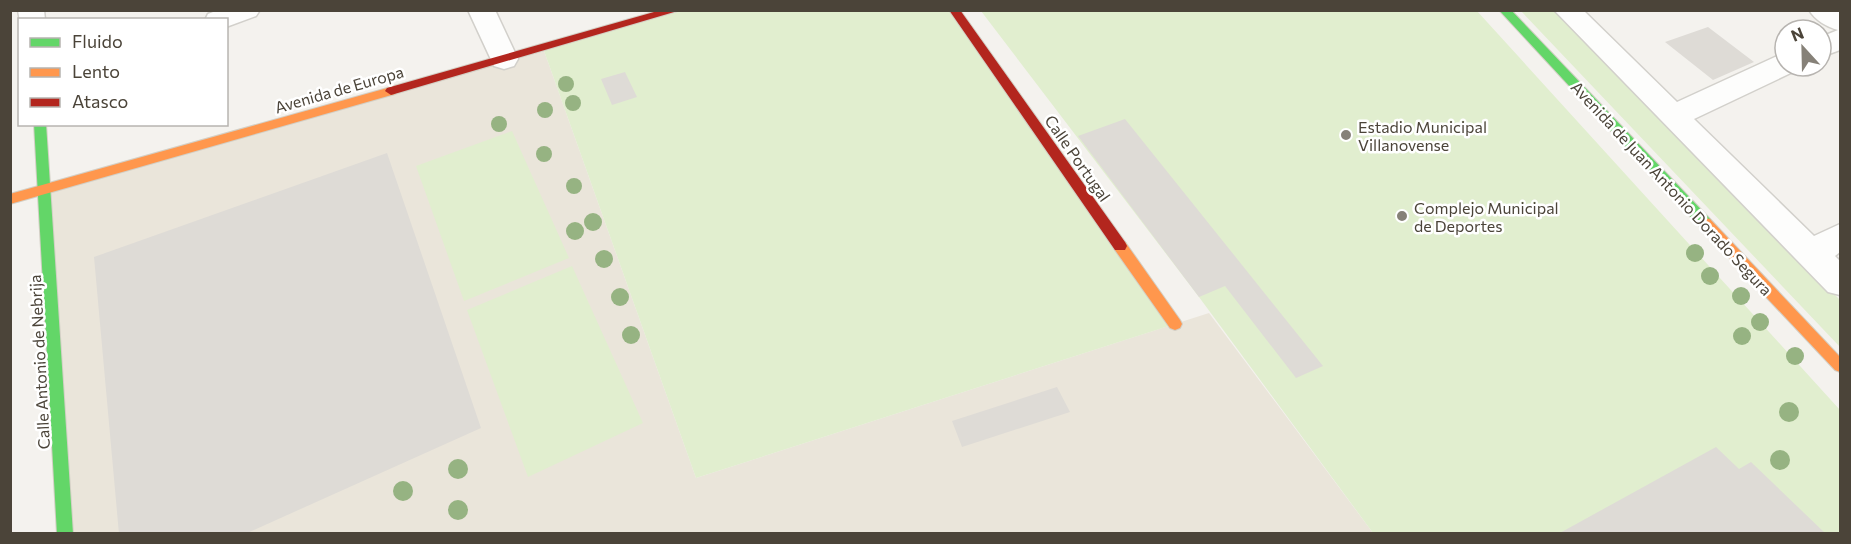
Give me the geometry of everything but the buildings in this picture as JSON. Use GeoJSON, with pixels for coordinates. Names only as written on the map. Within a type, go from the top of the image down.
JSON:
{"type":"FeatureCollection","features":[{"type":"Feature","properties":{"kind":"street"},"geometry":{"type":"LineString","coordinates":[[224,18],[248,10]]}},
{"type":"Feature","properties":{"kind":"street"},"geometry":{"type":"LineString","coordinates":[[481,10],[504,59]]}},
{"type":"Feature","properties":{"kind":"street","name":"Avenida de Europa"},"geometry":{"type":"LineString","coordinates":[[10,199],[676,10]]}},
{"type":"Feature","properties":{"kind":"street","name":"Calle Portugal"},"geometry":{"type":"LineString","coordinates":[[954,10],[1176,324]]}},
{"type":"Feature","properties":{"kind":"street","name":"Avenida de Juan Antonio Dorado Segura"},"geometry":{"type":"LineString","coordinates":[[1504,10],[1840,366]]}},
{"type":"Feature","properties":{"kind":"street"},"geometry":{"type":"LineString","coordinates":[[1822,10],[1840,22]]}},
{"type":"Feature","properties":{"kind":"street"},"geometry":{"type":"LineString","coordinates":[[1577,13],[1674,116],[1840,282]]}},
{"type":"Feature","properties":{"kind":"street"},"geometry":{"type":"LineString","coordinates":[[1674,116],[1773,70]]}},
{"type":"Feature","properties":{"kind":"street","name":"Calle Antonio de Nebrija"},"geometry":{"type":"LineString","coordinates":[[40,126],[65,534]]}},
{"type":"Feature","properties":{"kind":"street"},"geometry":{"type":"LineString","coordinates":[[1812,253],[1840,237]]}},
{"type":"Feature","properties":{"kind":"shaded area"},"geometry":{"type":"Polygon","coordinates":[[[543,48],[696,478],[1209,313],[1373,533],[65,533],[45,189],[543,48]]]}},
{"type":"Feature","properties":{"kind":"green space"},"geometry":{"type":"Polygon","coordinates":[[[676,11],[954,11],[1175,324],[696,478],[543,48],[676,11]]]}},
{"type":"Feature","properties":{"kind":"green space","name":"Complejo Municipal de Deportes"},"geometry":{"type":"Polygon","coordinates":[[[981,11],[1477,11],[1840,410],[1840,533],[1373,533],[1199,297],[981,11]]]}},
{"type":"Feature","properties":{"kind":"green space"},"geometry":{"type":"Polygon","coordinates":[[[1521,11],[1554,11],[1840,300],[1840,347],[1521,11]]]}},
{"type":"Feature","properties":{"kind":"green space"},"geometry":{"type":"Polygon","coordinates":[[[512,131],[569,258],[464,301],[416,166],[512,131]]]}},
{"type":"Feature","properties":{"kind":"green space"},"geometry":{"type":"Polygon","coordinates":[[[572,266],[643,423],[528,477],[467,310],[572,266]]]}},
{"type":"Feature","properties":{"kind":"traffic: fast"},"geometry":{"type":"LineString","coordinates":[[1504,10],[1705,223]]}},
{"type":"Feature","properties":{"kind":"traffic: fast"},"geometry":{"type":"LineString","coordinates":[[40,126],[65,534]]}},
{"type":"Feature","properties":{"kind":"traffic: slow"},"geometry":{"type":"LineString","coordinates":[[10,199],[391,91]]}},
{"type":"Feature","properties":{"kind":"traffic: slow"},"geometry":{"type":"LineString","coordinates":[[1705,223],[1840,366]]}},
{"type":"Feature","properties":{"kind":"traffic: slow"},"geometry":{"type":"LineString","coordinates":[[1120,246],[1175,324]]}},
{"type":"Feature","properties":{"kind":"traffic: jam"},"geometry":{"type":"LineString","coordinates":[[391,91],[676,10]]}},
{"type":"Feature","properties":{"kind":"traffic: jam"},"geometry":{"type":"LineString","coordinates":[[954,10],[1120,246]]}},
{"type":"Feature","properties":{"kind":"place","name":"Estadio Municipal Villanovense"},"geometry":{"type":"Point","coordinates":[1346,135]}},
{"type":"Feature","properties":{"kind":"place","name":"Complejo Municipal de Deportes"},"geometry":{"type":"Point","coordinates":[1402,216]}}]}
